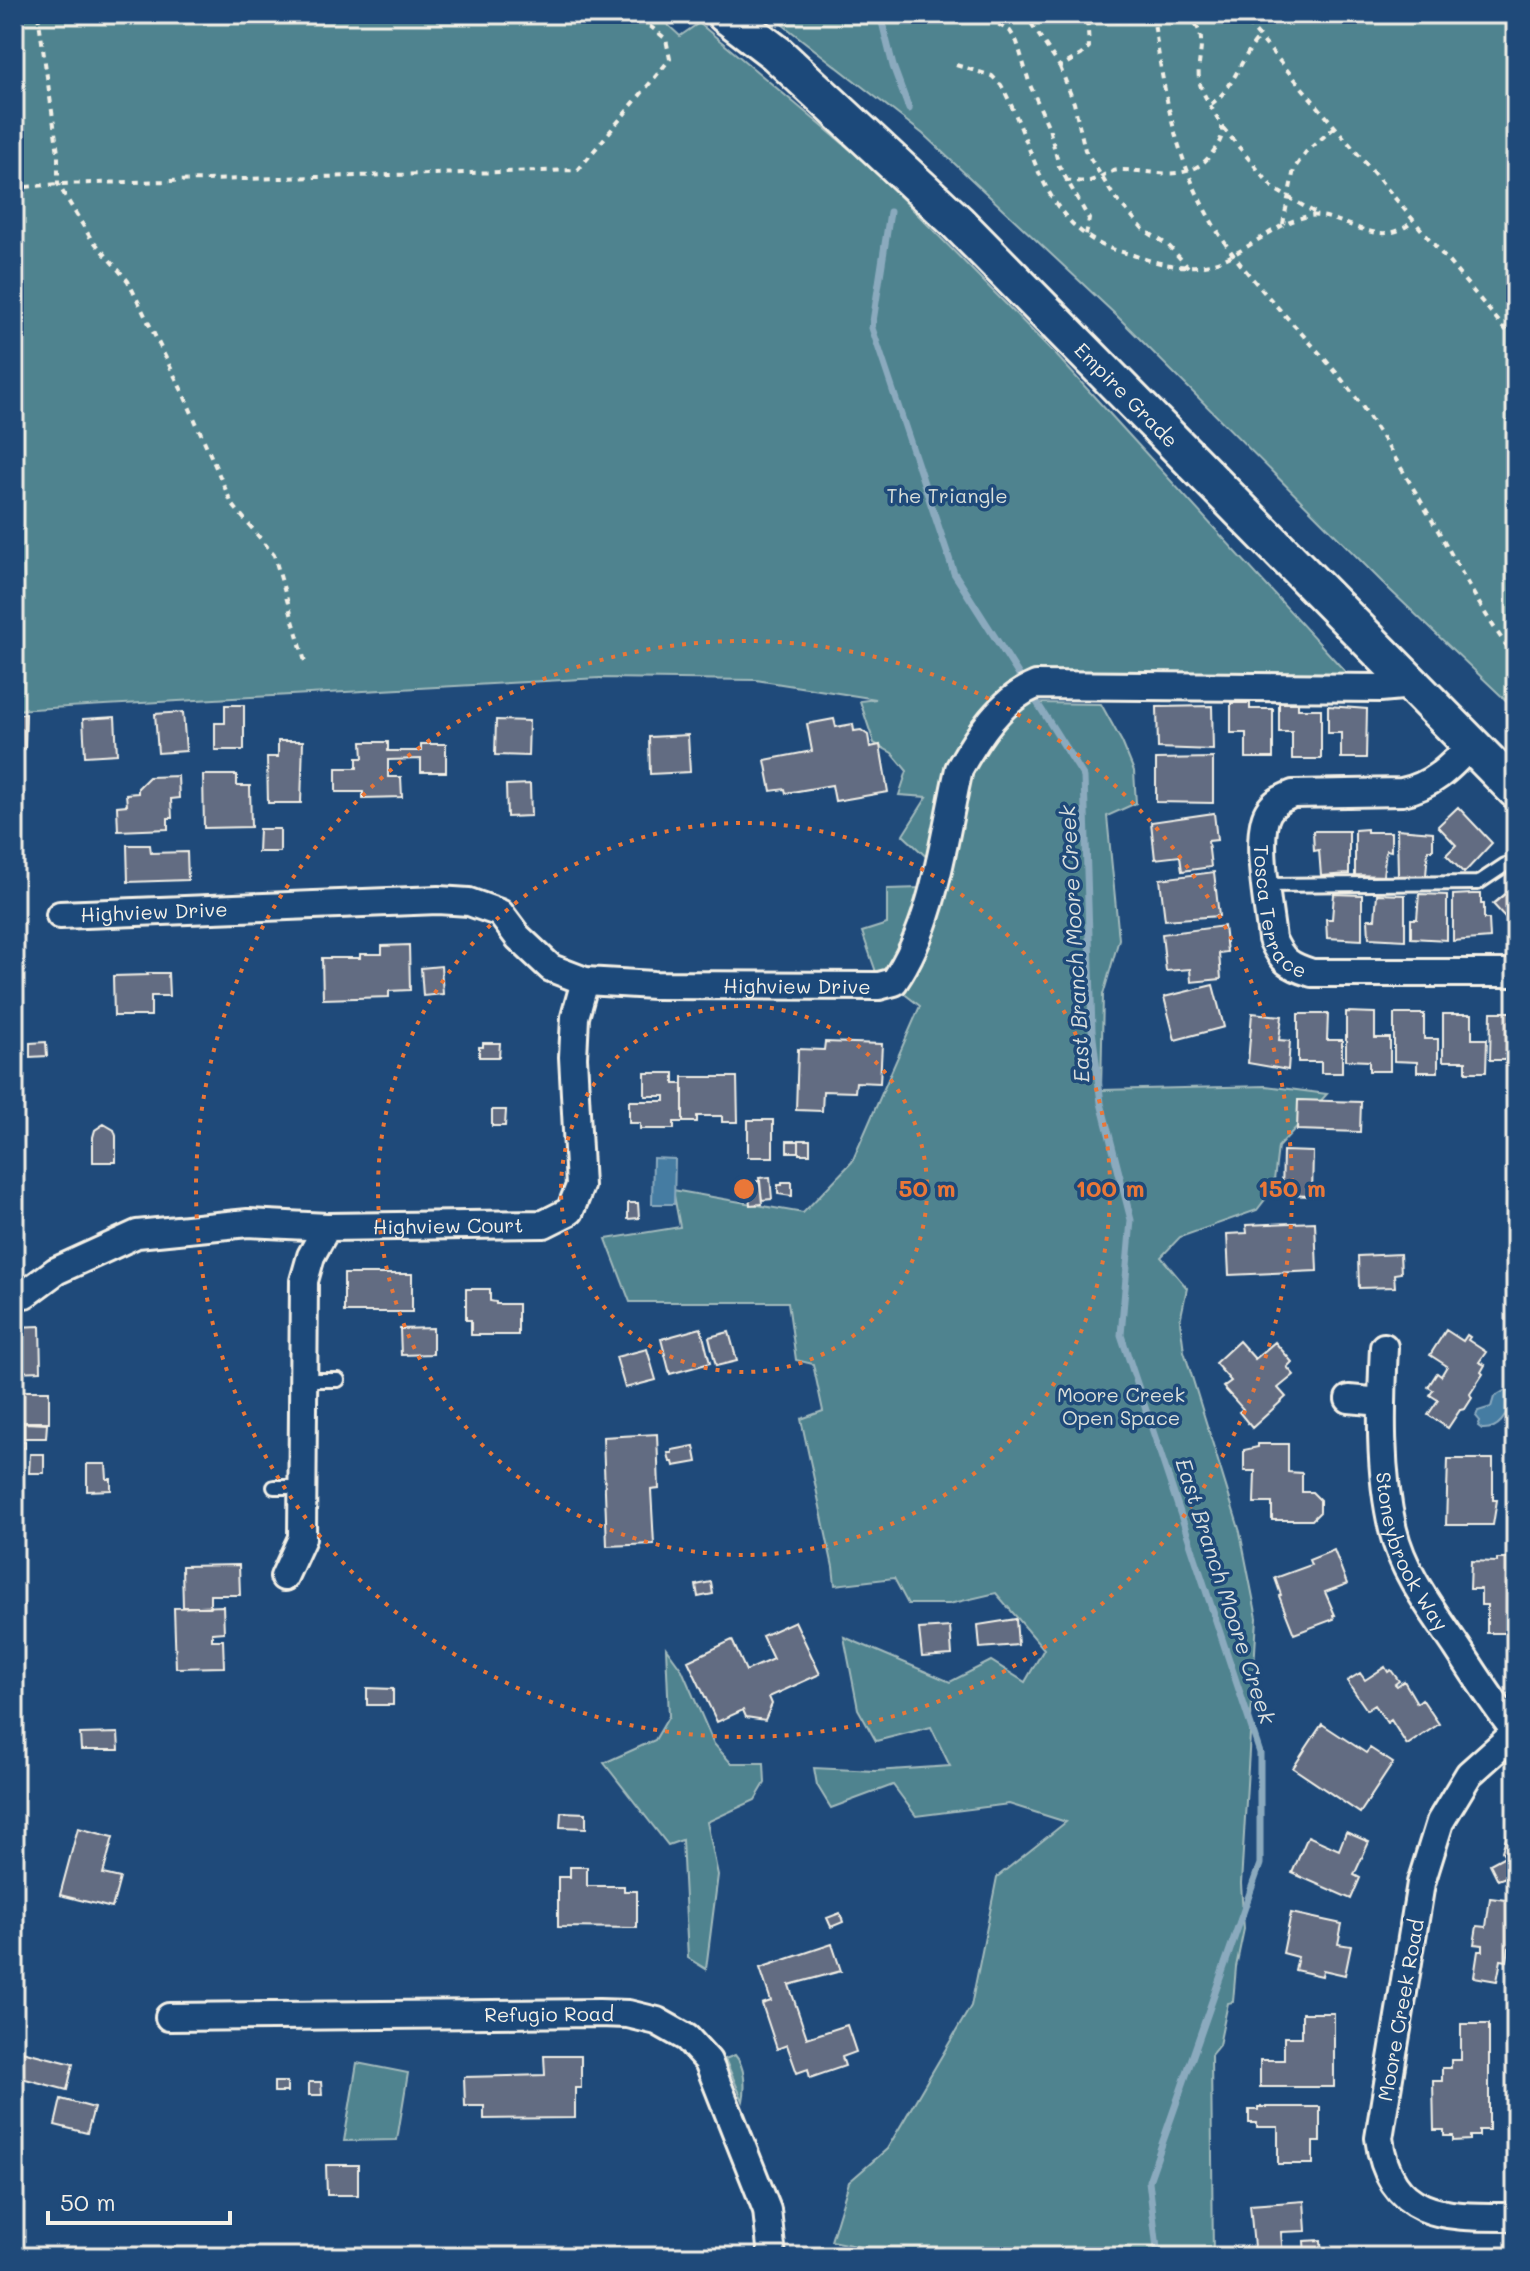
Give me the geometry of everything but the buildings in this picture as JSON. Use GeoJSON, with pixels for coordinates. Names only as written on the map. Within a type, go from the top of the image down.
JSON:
{"type":"FeatureCollection","features":[{"type":"Feature","properties":{"kind":"main road","name":"Empire Grade"},"geometry":{"type":"LineString","coordinates":[[725,14],[776,53],[957,222],[1516,790]]}},
{"type":"Feature","properties":{"kind":"street","name":"Highview Drive"},"geometry":{"type":"LineString","coordinates":[[60,915],[438,900],[469,902],[500,913],[518,937],[551,968],[585,981],[654,985],[879,986],[894,982],[908,962],[923,929],[959,769],[1005,705],[1022,691],[1036,685],[1380,688],[1413,685]]}},
{"type":"Feature","properties":{"kind":"street","name":"Tosca Terrace"},"geometry":{"type":"LineString","coordinates":[[1472,744],[1451,766],[1428,784],[1416,789],[1402,792],[1293,794],[1278,800],[1263,824],[1261,837],[1272,939],[1278,953],[1292,967],[1312,973],[1516,973]]}},
{"type":"Feature","properties":{"kind":"street","name":"Highview Court"},"geometry":{"type":"LineString","coordinates":[[25,1294],[56,1271],[137,1234],[248,1223],[327,1227],[544,1224],[570,1211],[580,1186],[573,1057],[575,1017],[585,981]]}},
{"type":"Feature","properties":{"kind":"street"},"geometry":{"type":"LineString","coordinates":[[284,1577],[302,1538],[304,1281],[311,1256],[327,1227]]}},
{"type":"Feature","properties":{"kind":"street","name":"Stoneybrook Way"},"geometry":{"type":"LineString","coordinates":[[1384,1347],[1382,1402],[1386,1494],[1393,1532],[1409,1573],[1516,1732]]}},
{"type":"Feature","properties":{"kind":"street"},"geometry":{"type":"LineString","coordinates":[[1349,1399],[1382,1402]]}},
{"type":"Feature","properties":{"kind":"street","name":"Moore Creek Road"},"geometry":{"type":"LineString","coordinates":[[1516,1732],[1469,1774],[1440,1822],[1421,1883],[1379,2138],[1383,2162],[1397,2188],[1416,2205],[1442,2215],[1516,2217]]}},
{"type":"Feature","properties":{"kind":"street","name":"Refugio Road"},"geometry":{"type":"LineString","coordinates":[[169,2017],[599,2013],[628,2014],[657,2021],[687,2038],[708,2061],[767,2210],[772,2257]]}},
{"type":"Feature","properties":{"kind":"lane"},"geometry":{"type":"LineString","coordinates":[[1266,885],[1478,883],[1505,865]]}},
{"type":"Feature","properties":{"kind":"lane"},"geometry":{"type":"LineString","coordinates":[[304,1380],[338,1380]]}},
{"type":"Feature","properties":{"kind":"lane"},"geometry":{"type":"LineString","coordinates":[[274,1487],[302,1487]]}},
{"type":"Feature","properties":{"kind":"path"},"geometry":{"type":"LineString","coordinates":[[38,14],[56,139],[58,184],[90,237],[128,281],[184,395],[232,504],[274,555],[306,665]]}},
{"type":"Feature","properties":{"kind":"path"},"geometry":{"type":"LineString","coordinates":[[14,188],[58,184],[578,170],[670,59],[666,39],[635,14]]}},
{"type":"Feature","properties":{"kind":"path"},"geometry":{"type":"LineString","coordinates":[[1007,14],[992,21],[1010,31],[1017,42],[1065,180],[1089,219],[1086,235]]}},
{"type":"Feature","properties":{"kind":"path"},"geometry":{"type":"LineString","coordinates":[[1025,14],[1060,67],[1070,90],[1085,150],[1101,176],[1131,217],[1180,255],[1188,267]]}},
{"type":"Feature","properties":{"kind":"path"},"geometry":{"type":"LineString","coordinates":[[1060,67],[1087,50],[1087,14]]}},
{"type":"Feature","properties":{"kind":"path"},"geometry":{"type":"LineString","coordinates":[[1031,21],[1129,21],[1147,14]]}},
{"type":"Feature","properties":{"kind":"path"},"geometry":{"type":"LineString","coordinates":[[1153,14],[1173,128],[1186,172],[1211,220],[1232,253],[1318,351],[1370,419],[1465,580],[1516,658]]}},
{"type":"Feature","properties":{"kind":"path"},"geometry":{"type":"LineString","coordinates":[[1180,14],[1196,24],[1203,42],[1199,72],[1201,87],[1222,126],[1259,174],[1289,199],[1349,227],[1398,232],[1413,221]]}},
{"type":"Feature","properties":{"kind":"path"},"geometry":{"type":"LineString","coordinates":[[1240,14],[1516,342]]}},
{"type":"Feature","properties":{"kind":"path"},"geometry":{"type":"LineString","coordinates":[[1211,104],[1224,92],[1260,37]]}},
{"type":"Feature","properties":{"kind":"path"},"geometry":{"type":"LineString","coordinates":[[956,65],[992,76],[1001,85],[1044,186],[1065,215],[1086,235],[1105,247],[1157,264],[1188,267],[1220,261],[1282,226],[1308,216],[1321,216]]}},
{"type":"Feature","properties":{"kind":"path"},"geometry":{"type":"LineString","coordinates":[[1065,180],[1092,180],[1120,170],[1152,174],[1200,168],[1220,143],[1222,126]]}},
{"type":"Feature","properties":{"kind":"path"},"geometry":{"type":"LineString","coordinates":[[1282,226],[1294,169],[1306,152],[1335,126]]}},
{"type":"Feature","properties":{"kind":"green space"},"geometry":{"type":"Polygon","coordinates":[[[14,14],[656,14],[680,36],[699,23],[871,167],[1057,356],[1352,679],[1034,671],[1038,703],[1101,704],[1134,771],[1136,803],[1107,816],[1119,939],[1103,995],[1101,1090],[1266,1086],[1327,1094],[1278,1147],[1273,1189],[1257,1210],[1180,1237],[1161,1257],[1187,1288],[1180,1321],[1184,1351],[1240,1532],[1257,1618],[1241,1884],[1244,1929],[1233,2002],[1228,2003],[1219,2045],[1211,2055],[1213,2257],[911,2257],[831,2241],[849,2182],[887,2149],[971,2006],[997,1877],[1066,1822],[1009,1804],[916,1816],[893,1785],[831,1808],[817,1785],[814,1768],[875,1771],[950,1766],[931,1727],[876,1741],[858,1709],[844,1637],[950,1682],[991,1661],[1025,1682],[1044,1649],[996,1593],[949,1604],[908,1604],[894,1578],[835,1585],[801,1419],[823,1411],[813,1364],[796,1360],[788,1302],[630,1302],[606,1239],[680,1227],[673,1190],[803,1213],[852,1162],[920,1006],[876,972],[862,932],[887,924],[887,889],[921,888],[934,864],[903,835],[927,797],[899,795],[907,771],[892,753],[874,743],[860,701],[876,699],[756,680],[600,678],[14,710],[14,14]]]}},
{"type":"Feature","properties":{"kind":"green space"},"geometry":{"type":"Polygon","coordinates":[[[769,14],[1516,14],[1516,710],[1390,590],[1116,315],[923,134],[769,14]]]}},
{"type":"Feature","properties":{"kind":"green space"},"geometry":{"type":"Polygon","coordinates":[[[666,1648],[682,1670],[714,1744],[731,1763],[764,1763],[765,1783],[755,1800],[707,1822],[718,1875],[706,1969],[688,1958],[682,1840],[668,1845],[604,1763],[655,1740],[669,1716],[666,1648]]]}},
{"type":"Feature","properties":{"kind":"green space"},"geometry":{"type":"Polygon","coordinates":[[[735,2055],[744,2077],[743,2101],[725,2059],[735,2055]]]}},
{"type":"Feature","properties":{"kind":"green space"},"geometry":{"type":"Polygon","coordinates":[[[357,2063],[408,2073],[397,2140],[344,2141],[357,2063]]]}},
{"type":"Feature","properties":{"kind":"water"},"geometry":{"type":"Polygon","coordinates":[[[653,1158],[675,1159],[674,1204],[652,1204],[653,1158]]]}},
{"type":"Feature","properties":{"kind":"water"},"geometry":{"type":"Polygon","coordinates":[[[1509,1391],[1511,1397],[1506,1415],[1494,1427],[1482,1429],[1478,1426],[1478,1411],[1491,1407],[1494,1397],[1509,1391]]]}},
{"type":"Feature","properties":{"kind":"waterway","name":"East Branch Moore Creek"},"geometry":{"type":"LineString","coordinates":[[880,14],[893,66],[909,109]]}},
{"type":"Feature","properties":{"kind":"waterway","name":"East Branch Moore Creek"},"geometry":{"type":"LineString","coordinates":[[890,212],[872,328],[954,573],[1024,683]]}},
{"type":"Feature","properties":{"kind":"waterway","name":"East Branch Moore Creek"},"geometry":{"type":"LineString","coordinates":[[1031,693],[1084,777],[1092,1030],[1101,1103],[1131,1220],[1121,1335],[1260,1753],[1260,1864],[1149,2181],[1158,2257]]}},
{"type":"Feature","properties":{"kind":"park label","name":"The Triangle"},"geometry":{"type":"Point","coordinates":[947,495]}},
{"type":"Feature","properties":{"kind":"park label","name":"Moore Creek Open Space"},"geometry":{"type":"Point","coordinates":[1121,1406]}}]}
